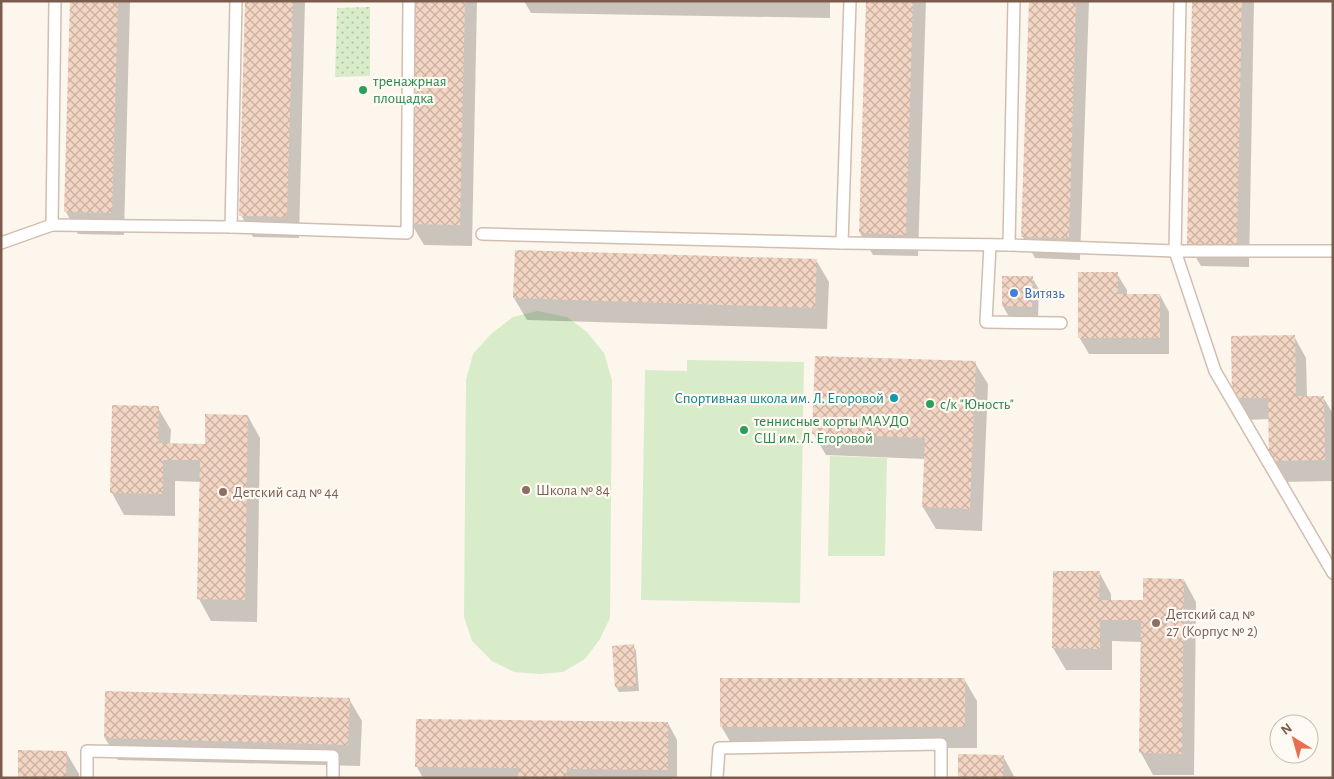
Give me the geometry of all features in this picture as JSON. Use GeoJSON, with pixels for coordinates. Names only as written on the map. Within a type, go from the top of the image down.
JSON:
{"type":"FeatureCollection","features":[{"type":"Feature","properties":{"kind":"lane"},"geometry":{"type":"LineString","coordinates":[[52,225],[54,1]]}},
{"type":"Feature","properties":{"kind":"lane"},"geometry":{"type":"LineString","coordinates":[[231,227],[236,1]]}},
{"type":"Feature","properties":{"kind":"lane"},"geometry":{"type":"LineString","coordinates":[[1,243],[52,225],[231,227],[406,233],[409,1]]}},
{"type":"Feature","properties":{"kind":"lane"},"geometry":{"type":"LineString","coordinates":[[842,243],[850,1]]}},
{"type":"Feature","properties":{"kind":"lane"},"geometry":{"type":"LineString","coordinates":[[1009,245],[1014,1]]}},
{"type":"Feature","properties":{"kind":"lane"},"geometry":{"type":"LineString","coordinates":[[1180,1],[1175,251],[1214,371],[1333,572]]}},
{"type":"Feature","properties":{"kind":"lane"},"geometry":{"type":"LineString","coordinates":[[482,234],[1009,245],[1175,251],[1333,251]]}},
{"type":"Feature","properties":{"kind":"lane"},"geometry":{"type":"LineString","coordinates":[[990,245],[986,322],[1061,323]]}},
{"type":"Feature","properties":{"kind":"lane"},"geometry":{"type":"LineString","coordinates":[[717,778],[719,748],[942,744],[942,778]]}},
{"type":"Feature","properties":{"kind":"lane"},"geometry":{"type":"LineString","coordinates":[[87,778],[87,751],[333,756],[333,778]]}},
{"type":"Feature","properties":{"kind":"green space"},"geometry":{"type":"Polygon","coordinates":[[[370,7],[370,76],[335,77],[337,8],[370,7]]]}},
{"type":"Feature","properties":{"kind":"green space"},"geometry":{"type":"Polygon","coordinates":[[[537,311],[567,317],[587,332],[604,353],[612,380],[610,618],[600,639],[585,659],[563,672],[540,674],[514,672],[492,661],[472,641],[464,617],[466,380],[473,354],[491,334],[513,317],[537,311]]]}},
{"type":"Feature","properties":{"kind":"green space"},"geometry":{"type":"Polygon","coordinates":[[[687,360],[804,362],[800,603],[641,600],[645,370],[687,371],[687,360]]]}},
{"type":"Feature","properties":{"kind":"green space"},"geometry":{"type":"Polygon","coordinates":[[[830,456],[887,458],[885,556],[828,556],[830,456]]]}},
{"type":"Feature","properties":{"kind":"building"},"geometry":{"type":"Polygon","coordinates":[[[70,1],[118,1],[112,213],[64,212],[70,1]]]}},
{"type":"Feature","properties":{"kind":"building"},"geometry":{"type":"Polygon","coordinates":[[[245,1],[293,1],[287,217],[239,216],[245,1]]]}},
{"type":"Feature","properties":{"kind":"building"},"geometry":{"type":"Polygon","coordinates":[[[415,1],[465,1],[460,225],[410,224],[415,1]]]}},
{"type":"Feature","properties":{"kind":"building"},"geometry":{"type":"Polygon","coordinates":[[[866,1],[913,1],[906,235],[859,233],[866,1]]]}},
{"type":"Feature","properties":{"kind":"building"},"geometry":{"type":"Polygon","coordinates":[[[1029,1],[1076,1],[1069,238],[1021,237],[1029,1]]]}},
{"type":"Feature","properties":{"kind":"building"},"geometry":{"type":"Polygon","coordinates":[[[1192,1],[1242,1],[1237,245],[1187,244],[1192,1]]]}},
{"type":"Feature","properties":{"kind":"building"},"geometry":{"type":"Polygon","coordinates":[[[515,250],[817,259],[815,308],[513,298],[515,250]]]}},
{"type":"Feature","properties":{"kind":"building"},"geometry":{"type":"Polygon","coordinates":[[[1078,272],[1118,272],[1118,294],[1160,294],[1160,338],[1078,338],[1078,272]]]}},
{"type":"Feature","properties":{"kind":"building"},"geometry":{"type":"Polygon","coordinates":[[[1002,276],[1033,276],[1032,307],[1002,306],[1002,276]]]}},
{"type":"Feature","properties":{"kind":"building"},"geometry":{"type":"Polygon","coordinates":[[[1295,335],[1296,396],[1324,396],[1325,460],[1269,461],[1268,398],[1232,398],[1231,336],[1295,335]]]}},
{"type":"Feature","properties":{"kind":"building","name":"Спортивная школа им. Л. Егоровой"},"geometry":{"type":"Polygon","coordinates":[[[815,356],[976,361],[970,509],[922,507],[925,438],[812,434],[815,356]]]}},
{"type":"Feature","properties":{"kind":"building"},"geometry":{"type":"Polygon","coordinates":[[[112,405],[159,406],[158,443],[205,444],[205,414],[248,415],[245,600],[197,599],[200,460],[163,460],[163,494],[110,493],[112,405]]]}},
{"type":"Feature","properties":{"kind":"building"},"geometry":{"type":"Polygon","coordinates":[[[1053,571],[1100,571],[1099,600],[1143,600],[1143,578],[1184,579],[1182,754],[1139,753],[1141,620],[1100,620],[1100,649],[1052,648],[1053,571]]]}},
{"type":"Feature","properties":{"kind":"building"},"geometry":{"type":"Polygon","coordinates":[[[634,644],[636,686],[615,687],[612,646],[634,644]]]}},
{"type":"Feature","properties":{"kind":"building"},"geometry":{"type":"Polygon","coordinates":[[[720,678],[965,678],[965,727],[720,727],[720,678]]]}},
{"type":"Feature","properties":{"kind":"building"},"geometry":{"type":"Polygon","coordinates":[[[105,691],[350,698],[348,745],[104,738],[105,691]]]}},
{"type":"Feature","properties":{"kind":"building"},"geometry":{"type":"Polygon","coordinates":[[[416,719],[668,722],[668,770],[567,769],[567,778],[518,778],[518,768],[415,767],[416,719]]]}},
{"type":"Feature","properties":{"kind":"building"},"geometry":{"type":"Polygon","coordinates":[[[18,750],[67,751],[66,778],[18,778],[18,750]]]}},
{"type":"Feature","properties":{"kind":"building"},"geometry":{"type":"Polygon","coordinates":[[[958,754],[1004,755],[1003,778],[958,778],[958,754]]]}},
{"type":"Feature","properties":{"kind":"place","name":"тренажрная площадка"},"geometry":{"type":"Point","coordinates":[363,90]}},
{"type":"Feature","properties":{"kind":"place","name":"Витязь"},"geometry":{"type":"Point","coordinates":[1014,293]}},
{"type":"Feature","properties":{"kind":"place","name":"Спортивная школа им. Л. Егоровой"},"geometry":{"type":"Point","coordinates":[894,398]}},
{"type":"Feature","properties":{"kind":"place","name":"с/к \"Юность\""},"geometry":{"type":"Point","coordinates":[930,404]}},
{"type":"Feature","properties":{"kind":"place","name":"теннисные корты МАУДО СШ им. Л. Егоровой"},"geometry":{"type":"Point","coordinates":[744,430]}},
{"type":"Feature","properties":{"kind":"place","name":"Школа № 84"},"geometry":{"type":"Point","coordinates":[526,490]}},
{"type":"Feature","properties":{"kind":"place","name":"Детский сад № 44"},"geometry":{"type":"Point","coordinates":[223,492]}},
{"type":"Feature","properties":{"kind":"place","name":"Детский сад № 27 (Корпус № 2)"},"geometry":{"type":"Point","coordinates":[1156,623]}}]}
